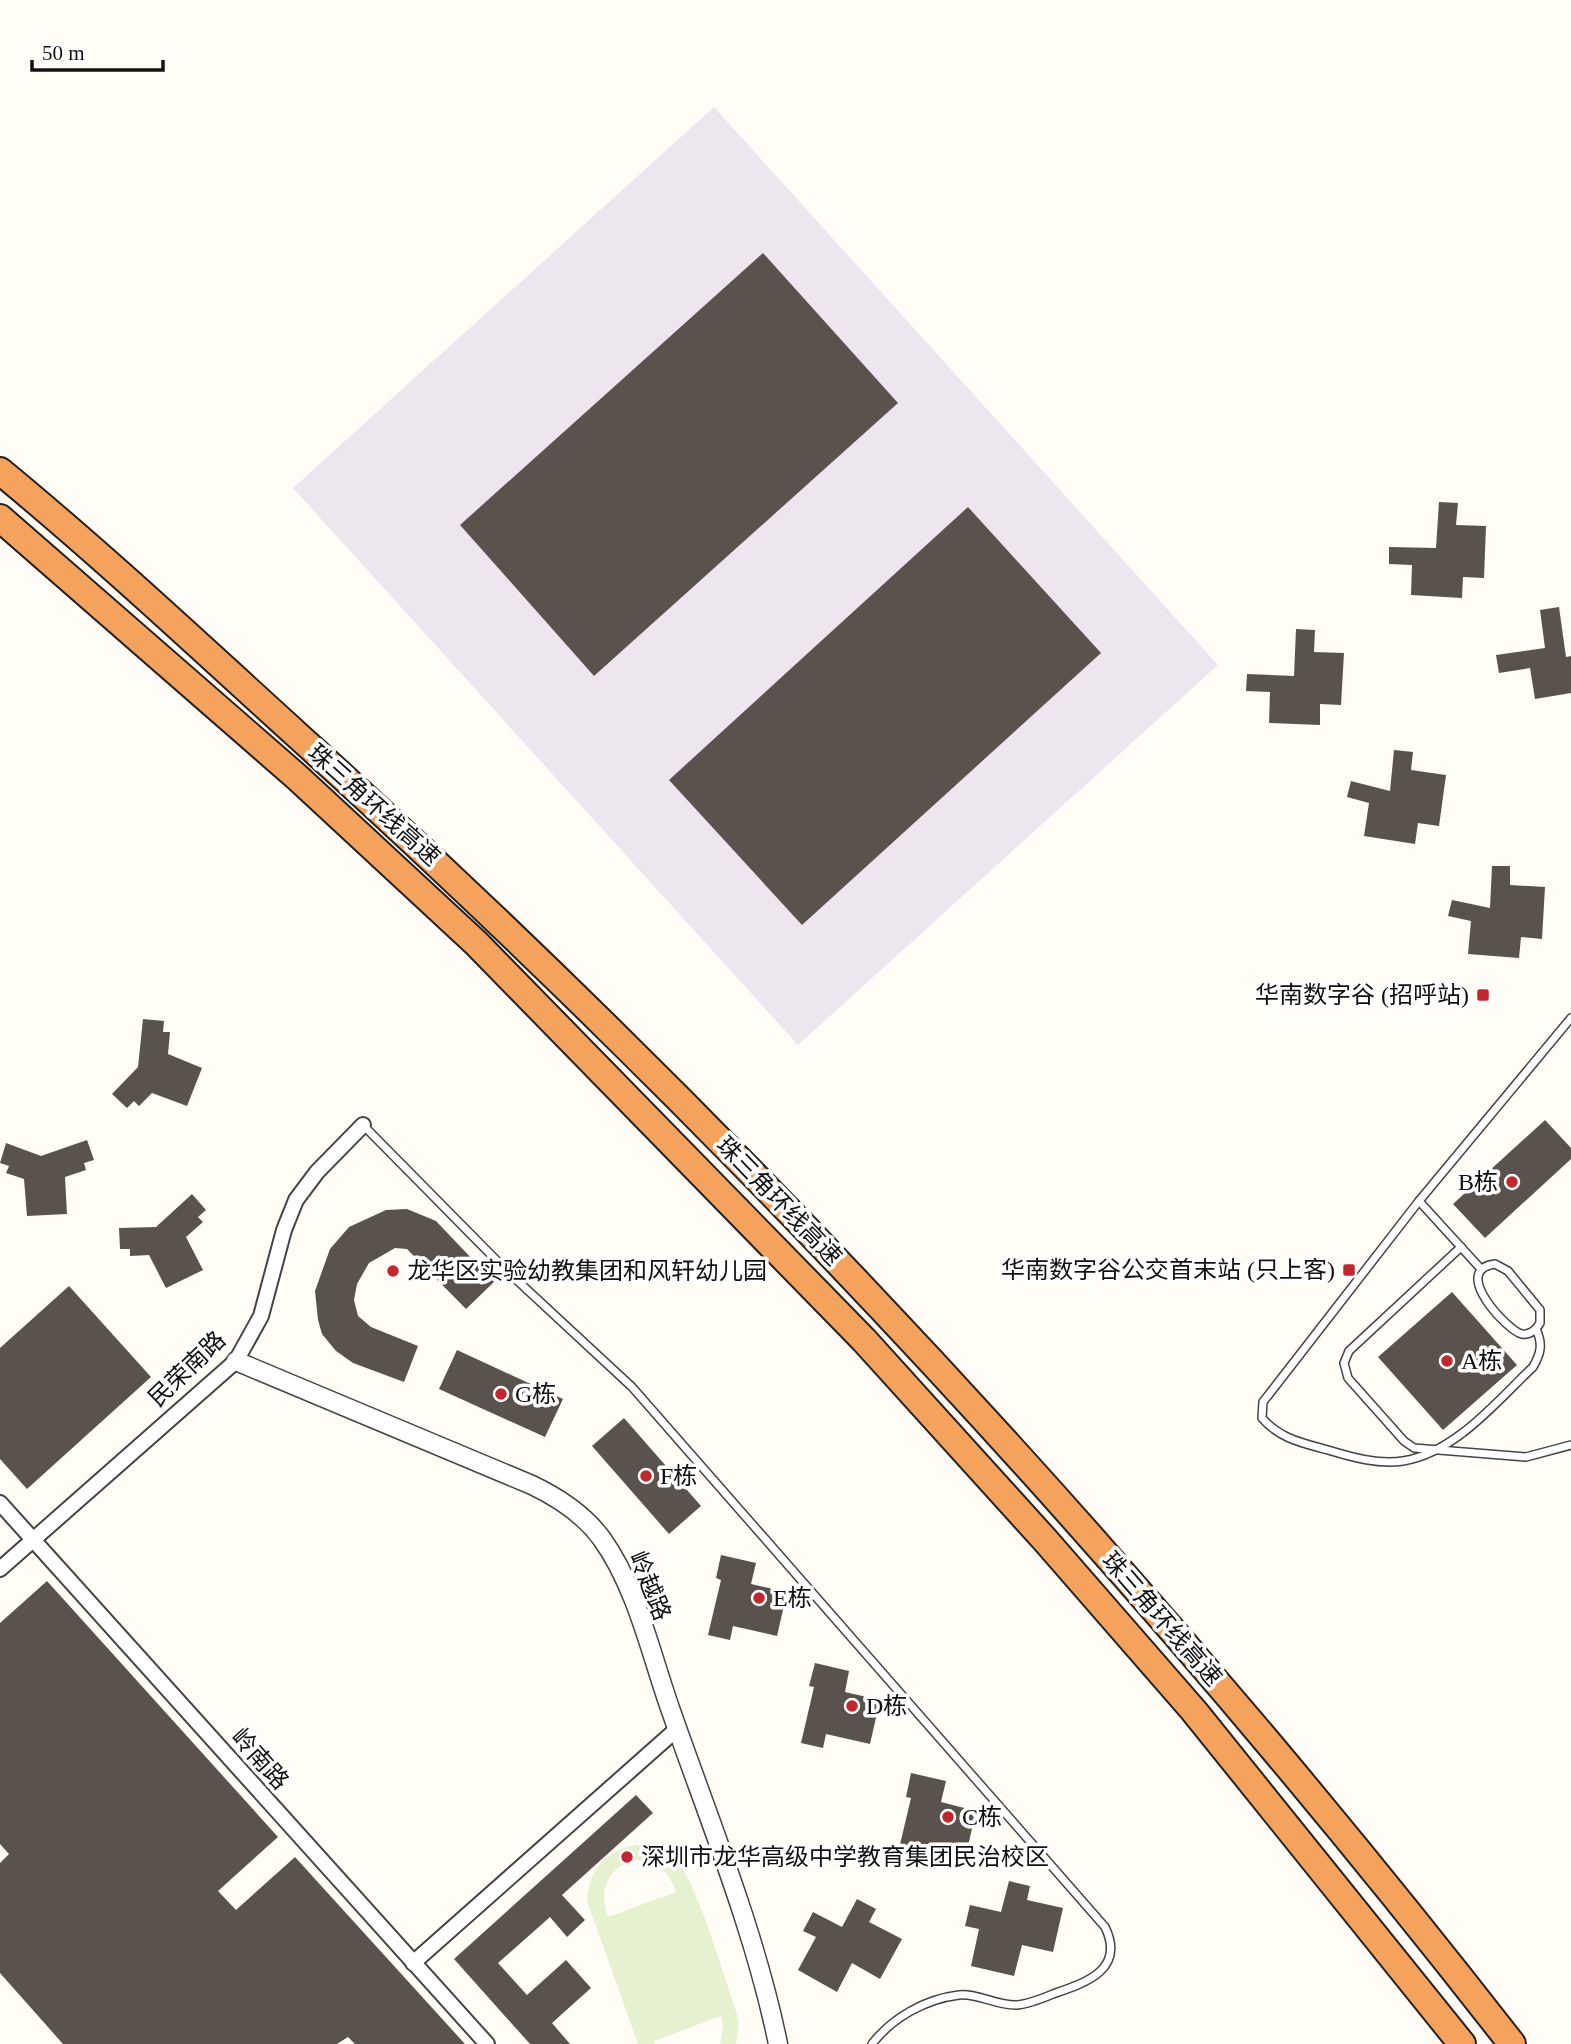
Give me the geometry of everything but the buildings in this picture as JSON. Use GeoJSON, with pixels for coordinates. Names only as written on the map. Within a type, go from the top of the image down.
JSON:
{"type":"FeatureCollection","features":[{"type":"Feature","properties":{"kind":"highway","name":"珠三角环线高速"},"geometry":{"type":"LineString","coordinates":[[0,470],[450,874],[652,1070],[835,1258],[1016,1453],[1220,1684],[1512,2044]]}},
{"type":"Feature","properties":{"kind":"highway","name":"珠三角环线高速"},"geometry":{"type":"LineString","coordinates":[[0,517],[298,778],[476,943],[854,1330],[1046,1541],[1194,1711],[1462,2044]]}},
{"type":"Feature","properties":{"kind":"highway"},"geometry":{"type":"LineString","coordinates":[[0,531],[89,595]]}},
{"type":"Feature","properties":{"kind":"street","name":"民荣南路"},"geometry":{"type":"LineString","coordinates":[[0,1569],[236,1361],[261,1316],[284,1230],[296,1200],[317,1172],[363,1125]]}},
{"type":"Feature","properties":{"kind":"street","name":"岭越路"},"geometry":{"type":"LineString","coordinates":[[236,1361],[532,1485],[580,1514],[601,1537],[616,1561],[677,1730],[759,1967],[778,2044]]}},
{"type":"Feature","properties":{"kind":"street","name":"岭南路"},"geometry":{"type":"LineString","coordinates":[[0,1503],[487,2044]]}},
{"type":"Feature","properties":{"kind":"street"},"geometry":{"type":"LineString","coordinates":[[413,1963],[677,1730]]}},
{"type":"Feature","properties":{"kind":"lane"},"geometry":{"type":"LineString","coordinates":[[1536,1329],[1523,1334],[1511,1327],[1478,1288],[1477,1275],[1481,1269],[1495,1264],[1508,1271],[1540,1310],[1541,1317],[1536,1329],[1541,1341],[1540,1354],[1533,1367],[1462,1433],[1431,1451],[1404,1461],[1385,1462],[1345,1455],[1294,1441],[1273,1431],[1262,1419],[1262,1402],[1419,1201],[1571,1018]]}},
{"type":"Feature","properties":{"kind":"lane"},"geometry":{"type":"LineString","coordinates":[[363,1125],[508,1272],[632,1387],[1105,1927],[1111,1939],[1108,1962],[1100,1973],[1082,1984],[1018,2005],[968,1995],[952,1996],[899,2016],[872,2044]]}},
{"type":"Feature","properties":{"kind":"lane"},"geometry":{"type":"LineString","coordinates":[[1419,1201],[1481,1269]]}},
{"type":"Feature","properties":{"kind":"lane"},"geometry":{"type":"LineString","coordinates":[[1461,1247],[1349,1351],[1344,1363],[1348,1378],[1404,1441],[1414,1448],[1527,1457],[1571,1445]]}},
{"type":"Feature","properties":{"kind":"shaded area"},"geometry":{"type":"Polygon","coordinates":[[[714,107],[1218,665],[798,1045],[293,488],[714,107]]]}},
{"type":"Feature","properties":{"kind":"green space"},"geometry":{"type":"Polygon","coordinates":[[[641,1845],[661,1850],[671,1855],[683,1870],[701,1907],[736,2011],[739,2023],[736,2044],[720,2044],[723,2025],[721,2016],[654,2041],[655,2044],[638,2044],[587,1901],[595,1871],[607,1857],[624,1848],[641,1845]],[[644,1861],[626,1863],[612,1874],[604,1898],[608,1917],[676,1892],[662,1869],[644,1861]]]}},
{"type":"Feature","properties":{"kind":"place","name":"华南数字谷 (招呼站)"},"geometry":{"type":"Point","coordinates":[1483,995]}},
{"type":"Feature","properties":{"kind":"place","name":"B栋"},"geometry":{"type":"Point","coordinates":[1512,1182]}},
{"type":"Feature","properties":{"kind":"place","name":"华南数字谷公交首末站 (只上客)"},"geometry":{"type":"Point","coordinates":[1349,1270]}},
{"type":"Feature","properties":{"kind":"place","name":"龙华区实验幼教集团和风轩幼儿园"},"geometry":{"type":"Point","coordinates":[393,1271]}},
{"type":"Feature","properties":{"kind":"place","name":"A栋"},"geometry":{"type":"Point","coordinates":[1447,1361]}},
{"type":"Feature","properties":{"kind":"place","name":"G栋"},"geometry":{"type":"Point","coordinates":[501,1394]}},
{"type":"Feature","properties":{"kind":"place","name":"F栋"},"geometry":{"type":"Point","coordinates":[646,1476]}},
{"type":"Feature","properties":{"kind":"place","name":"E栋"},"geometry":{"type":"Point","coordinates":[759,1598]}},
{"type":"Feature","properties":{"kind":"place","name":"D栋"},"geometry":{"type":"Point","coordinates":[852,1706]}},
{"type":"Feature","properties":{"kind":"place","name":"C栋"},"geometry":{"type":"Point","coordinates":[948,1817]}},
{"type":"Feature","properties":{"kind":"place","name":"深圳市龙华高级中学教育集团民治校区"},"geometry":{"type":"Point","coordinates":[627,1857]}}]}
